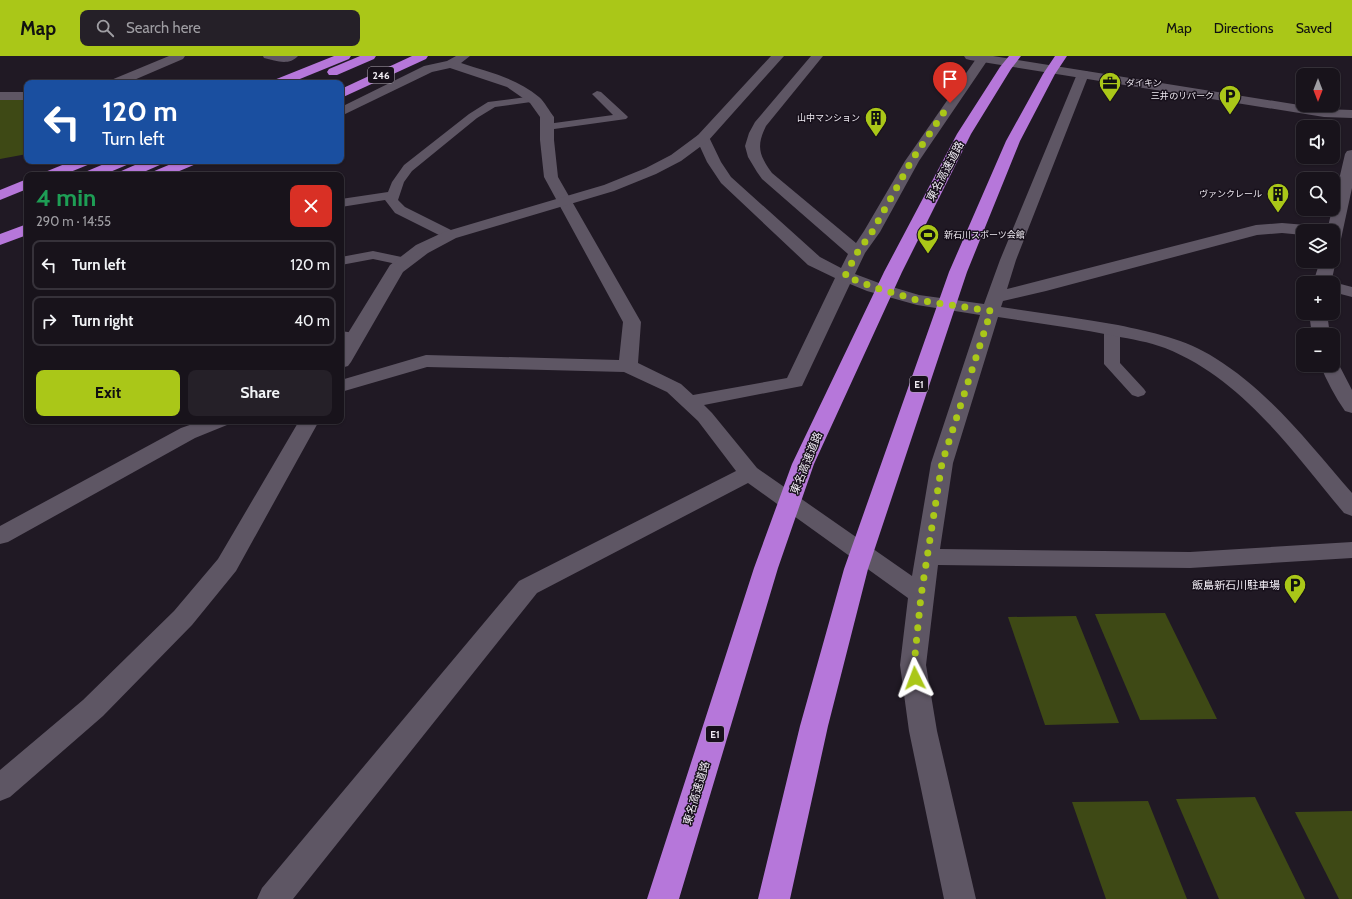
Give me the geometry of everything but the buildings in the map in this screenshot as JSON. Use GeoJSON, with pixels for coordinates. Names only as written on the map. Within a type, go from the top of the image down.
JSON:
{"type":"FeatureCollection","features":[{"type":"Feature","properties":{"kind":"highway"},"geometry":{"type":"LineString","coordinates":[[286,80],[345,56]]}},
{"type":"Feature","properties":{"kind":"highway","name":"246"},"geometry":{"type":"LineString","coordinates":[[315,80],[370,56]]}},
{"type":"Feature","properties":{"kind":"highway","name":"246"},"geometry":{"type":"LineString","coordinates":[[344,80],[397,56]]}},
{"type":"Feature","properties":{"kind":"highway","name":"246"},"geometry":{"type":"LineString","coordinates":[[344,93],[422,56]]}},
{"type":"Feature","properties":{"kind":"highway","name":"東名高速道路"},"geometry":{"type":"LineString","coordinates":[[663,899],[766,568],[804,464],[893,272],[964,134],[1006,67],[1016,56]]}},
{"type":"Feature","properties":{"kind":"highway","name":"E1"},"geometry":{"type":"LineString","coordinates":[[774,899],[814,726],[856,568],[958,272],[1013,141],[1049,74],[1061,56]]}},
{"type":"Feature","properties":{"kind":"highway"},"geometry":{"type":"LineString","coordinates":[[58,172],[78,164]]}},
{"type":"Feature","properties":{"kind":"highway"},"geometry":{"type":"LineString","coordinates":[[97,172],[117,164]]}},
{"type":"Feature","properties":{"kind":"highway"},"geometry":{"type":"LineString","coordinates":[[131,172],[149,164]]}},
{"type":"Feature","properties":{"kind":"highway"},"geometry":{"type":"LineString","coordinates":[[164,172],[184,164]]}},
{"type":"Feature","properties":{"kind":"highway"},"geometry":{"type":"LineString","coordinates":[[0,195],[24,185]]}},
{"type":"Feature","properties":{"kind":"highway"},"geometry":{"type":"LineString","coordinates":[[0,226],[24,217]]}},
{"type":"Feature","properties":{"kind":"highway"},"geometry":{"type":"LineString","coordinates":[[0,240],[24,230]]}},
{"type":"Feature","properties":{"kind":"street"},"geometry":{"type":"LineString","coordinates":[[123,80],[179,56]]}},
{"type":"Feature","properties":{"kind":"street"},"geometry":{"type":"LineString","coordinates":[[344,111],[428,69],[451,64],[464,56]]}},
{"type":"Feature","properties":{"kind":"street"},"geometry":{"type":"LineString","coordinates":[[344,350],[347,337],[396,269],[422,249],[450,236],[609,188],[651,171],[676,158],[703,138],[778,56]]}},
{"type":"Feature","properties":{"kind":"street"},"geometry":{"type":"LineString","coordinates":[[817,56],[760,125],[753,138],[753,151],[756,161],[767,176],[857,253]]}},
{"type":"Feature","properties":{"kind":"street"},"geometry":{"type":"LineString","coordinates":[[1030,56],[1296,99]]}},
{"type":"Feature","properties":{"kind":"street"},"geometry":{"type":"LineString","coordinates":[[689,402],[795,382],[857,253],[872,232],[912,160],[976,57],[1324,113],[1352,113]]}},
{"type":"Feature","properties":{"kind":"street"},"geometry":{"type":"LineString","coordinates":[[451,64],[512,84],[534,99],[547,117],[551,177],[632,322],[628,366]]}},
{"type":"Feature","properties":{"kind":"street"},"geometry":{"type":"LineString","coordinates":[[960,899],[923,731],[914,665],[921,596],[942,463],[1008,260],[1083,74]]}},
{"type":"Feature","properties":{"kind":"street"},"geometry":{"type":"LineString","coordinates":[[0,96],[24,96]]}},
{"type":"Feature","properties":{"kind":"street"},"geometry":{"type":"LineString","coordinates":[[1340,109],[1352,113]]}},
{"type":"Feature","properties":{"kind":"street"},"geometry":{"type":"LineString","coordinates":[[703,138],[714,162],[726,180],[814,261],[845,276],[873,287],[917,300],[993,304],[1112,330],[1171,344],[1207,361],[1238,383],[1281,424],[1352,508]]}},
{"type":"Feature","properties":{"kind":"street"},"geometry":{"type":"LineString","coordinates":[[1336,224],[1352,154]]}},
{"type":"Feature","properties":{"kind":"street"},"geometry":{"type":"LineString","coordinates":[[993,304],[1040,287],[1256,230],[1282,228],[1296,229]]}},
{"type":"Feature","properties":{"kind":"street"},"geometry":{"type":"LineString","coordinates":[[1340,289],[1352,292]]}},
{"type":"Feature","properties":{"kind":"street"},"geometry":{"type":"LineString","coordinates":[[344,385],[426,361],[628,366],[674,388],[705,416],[749,473],[921,596]]}},
{"type":"Feature","properties":{"kind":"street"},"geometry":{"type":"LineString","coordinates":[[1332,372],[1336,382],[1352,407]]}},
{"type":"Feature","properties":{"kind":"street"},"geometry":{"type":"LineString","coordinates":[[0,536],[188,433],[212,424]]}},
{"type":"Feature","properties":{"kind":"street"},"geometry":{"type":"LineString","coordinates":[[0,788],[93,708],[183,618],[227,565],[307,424]]}},
{"type":"Feature","properties":{"kind":"street"},"geometry":{"type":"LineString","coordinates":[[272,899],[528,587],[749,473]]}},
{"type":"Feature","properties":{"kind":"street"},"geometry":{"type":"LineString","coordinates":[[928,557],[1190,560],[1352,550]]}},
{"type":"Feature","properties":{"kind":"lane"},"geometry":{"type":"LineString","coordinates":[[268,56],[284,60],[293,56]]}},
{"type":"Feature","properties":{"kind":"lane"},"geometry":{"type":"LineString","coordinates":[[547,127],[622,117],[597,94]]}},
{"type":"Feature","properties":{"kind":"lane"},"geometry":{"type":"LineString","coordinates":[[450,236],[400,210],[391,200],[398,182],[408,168],[473,116],[492,104],[534,99]]}},
{"type":"Feature","properties":{"kind":"lane"},"geometry":{"type":"LineString","coordinates":[[344,203],[393,195]]}},
{"type":"Feature","properties":{"kind":"lane"},"geometry":{"type":"LineString","coordinates":[[344,261],[373,256],[406,262]]}},
{"type":"Feature","properties":{"kind":"lane"},"geometry":{"type":"LineString","coordinates":[[1112,330],[1112,364],[1138,392]]}},
{"type":"Feature","properties":{"kind":"green space"},"geometry":{"type":"Polygon","coordinates":[[[0,100],[24,100],[24,155],[0,159],[0,100]]]}},
{"type":"Feature","properties":{"kind":"green space"},"geometry":{"type":"Polygon","coordinates":[[[1165,613],[1217,719],[1140,720],[1095,614],[1165,613]]]}},
{"type":"Feature","properties":{"kind":"green space"},"geometry":{"type":"Polygon","coordinates":[[[1076,616],[1119,723],[1045,725],[1008,617],[1076,616]]]}},
{"type":"Feature","properties":{"kind":"green space"},"geometry":{"type":"Polygon","coordinates":[[[1255,797],[1305,899],[1219,899],[1176,799],[1255,797]]]}},
{"type":"Feature","properties":{"kind":"green space"},"geometry":{"type":"Polygon","coordinates":[[[1148,801],[1187,899],[1106,899],[1072,802],[1148,801]]]}},
{"type":"Feature","properties":{"kind":"green space"},"geometry":{"type":"Polygon","coordinates":[[[1352,811],[1352,899],[1339,899],[1295,812],[1352,811]]]}},
{"type":"Feature","properties":{"kind":"place","name":"ダイキン"},"geometry":{"type":"Point","coordinates":[1110,102]}},
{"type":"Feature","properties":{"kind":"place","name":"三井のリパーク"},"geometry":{"type":"Point","coordinates":[1230,116]}},
{"type":"Feature","properties":{"kind":"place","name":"山中マンション"},"geometry":{"type":"Point","coordinates":[876,138]}},
{"type":"Feature","properties":{"kind":"place","name":"ヴァンクレール"},"geometry":{"type":"Point","coordinates":[1278,214]}},
{"type":"Feature","properties":{"kind":"place","name":"新石川スポーツ会館"},"geometry":{"type":"Point","coordinates":[928,254]}},
{"type":"Feature","properties":{"kind":"place","name":"飯島新石川駐車場"},"geometry":{"type":"Point","coordinates":[1295,604]}},
{"type":"Feature","properties":{"kind":"route"},"geometry":{"type":"LineString","coordinates":[[915,678],[914,665],[921,596],[942,463],[991,311],[917,300],[873,287],[845,276],[857,253],[872,232],[912,160],[950,103]]}}]}
